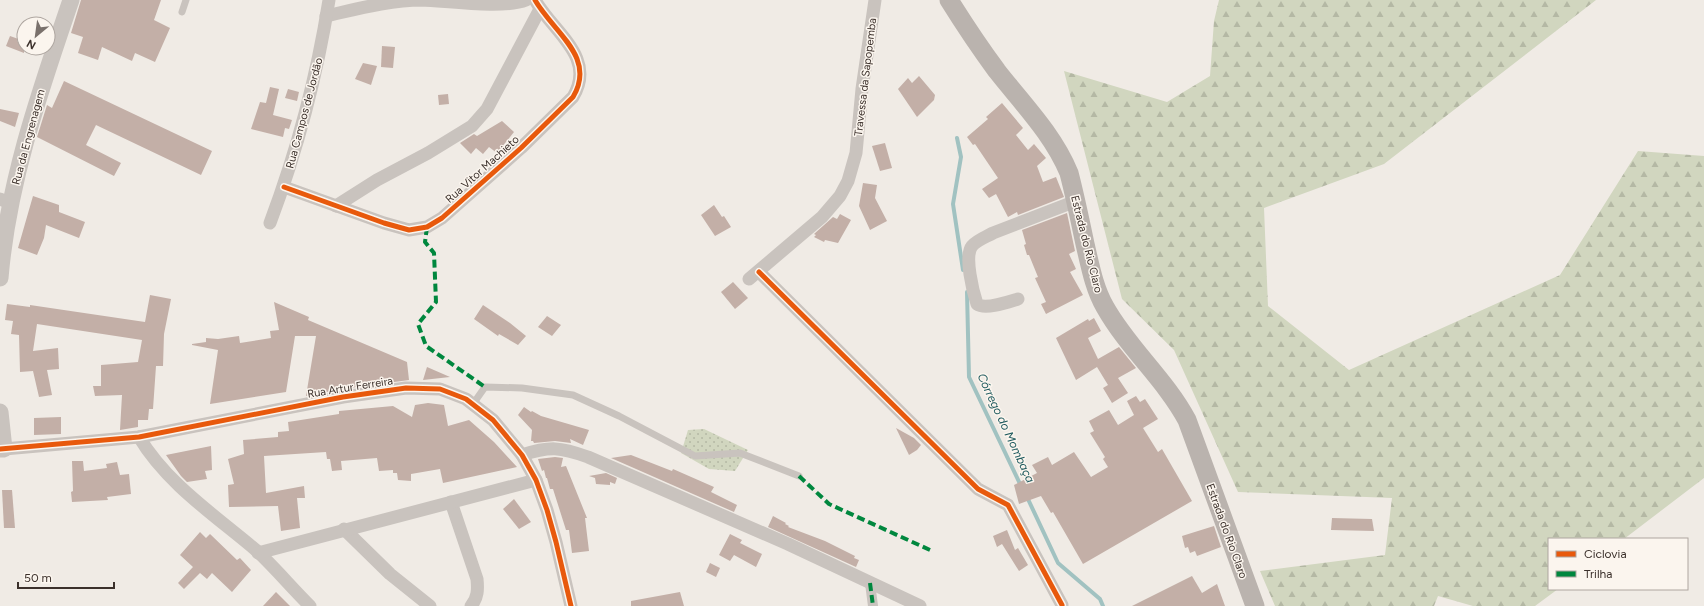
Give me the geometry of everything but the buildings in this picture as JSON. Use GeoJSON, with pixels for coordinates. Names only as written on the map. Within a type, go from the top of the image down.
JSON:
{"type":"FeatureCollection","features":[{"type":"Feature","properties":{"kind":"main road","name":"Estrada do Rio Claro"},"geometry":{"type":"LineString","coordinates":[[949,0],[997,70],[1056,147],[1069,172],[1096,287],[1104,307],[1178,405],[1186,420],[1255,606]]}},
{"type":"Feature","properties":{"kind":"street","name":"Rua da Engrenagem"},"geometry":{"type":"LineString","coordinates":[[0,278],[5,201],[71,0]]}},
{"type":"Feature","properties":{"kind":"street","name":"Rua Campos de Jordão"},"geometry":{"type":"LineString","coordinates":[[270,223],[284,187],[315,77],[328,0]]}},
{"type":"Feature","properties":{"kind":"street"},"geometry":{"type":"LineString","coordinates":[[326,16],[370,6],[421,0],[505,4],[526,0]]}},
{"type":"Feature","properties":{"kind":"street","name":"Travessa da Sapopemba"},"geometry":{"type":"LineString","coordinates":[[873,1],[862,89],[856,154],[848,181],[840,196],[822,217],[754,275],[978,489],[1008,505],[1062,605]]}},
{"type":"Feature","properties":{"kind":"street"},"geometry":{"type":"LineString","coordinates":[[336,206],[376,180],[428,153],[472,126],[487,109],[537,5]]}},
{"type":"Feature","properties":{"kind":"street","name":"Rua Vitor Machieto"},"geometry":{"type":"LineString","coordinates":[[284,187],[409,230],[427,227],[442,218],[535,134],[573,97],[581,79],[580,68],[575,53],[537,5]]}},
{"type":"Feature","properties":{"kind":"street"},"geometry":{"type":"LineString","coordinates":[[1018,299],[986,307],[977,304],[967,258],[972,246],[980,239],[993,233],[1076,201]]}},
{"type":"Feature","properties":{"kind":"street","name":"Rua Artur Ferreira"},"geometry":{"type":"LineString","coordinates":[[2,449],[138,437],[343,397],[406,388],[440,389],[466,399],[494,420],[522,455],[536,480],[556,542],[571,606]]}},
{"type":"Feature","properties":{"kind":"street"},"geometry":{"type":"LineString","coordinates":[[0,419],[2,449]]}},
{"type":"Feature","properties":{"kind":"street"},"geometry":{"type":"LineString","coordinates":[[138,437],[146,449],[182,488],[258,552],[310,606]]}},
{"type":"Feature","properties":{"kind":"street"},"geometry":{"type":"LineString","coordinates":[[522,455],[538,450],[554,448],[570,450],[774,538],[920,606]]}},
{"type":"Feature","properties":{"kind":"street"},"geometry":{"type":"LineString","coordinates":[[258,552],[536,480]]}},
{"type":"Feature","properties":{"kind":"street"},"geometry":{"type":"LineString","coordinates":[[451,502],[477,579],[478,588],[476,597],[471,606]]}},
{"type":"Feature","properties":{"kind":"street"},"geometry":{"type":"LineString","coordinates":[[344,529],[390,574],[430,606]]}},
{"type":"Feature","properties":{"kind":"street"},"geometry":{"type":"LineString","coordinates":[[870,583],[873,606]]}},
{"type":"Feature","properties":{"kind":"lane"},"geometry":{"type":"LineString","coordinates":[[182,12],[186,0]]}},
{"type":"Feature","properties":{"kind":"lane"},"geometry":{"type":"LineString","coordinates":[[473,404],[486,387],[522,388],[573,395],[619,416],[695,456],[740,453],[799,476]]}},
{"type":"Feature","properties":{"kind":"green space"},"geometry":{"type":"Polygon","coordinates":[[[1219,0],[1596,0],[1384,164],[1264,208],[1268,306],[1349,370],[1560,275],[1638,151],[1704,156],[1704,478],[1625,538],[1548,538],[1548,590],[1557,590],[1535,606],[1473,606],[1438,596],[1434,606],[1275,606],[1260,571],[1385,555],[1392,498],[1238,492],[1174,350],[1122,299],[1064,71],[1167,102],[1210,76],[1214,21],[1219,0]]]}},
{"type":"Feature","properties":{"kind":"green space"},"geometry":{"type":"Polygon","coordinates":[[[704,429],[748,450],[735,471],[709,469],[681,453],[688,430],[704,429]]]}},
{"type":"Feature","properties":{"kind":"waterway","name":"Córrego do Mombaça"},"geometry":{"type":"LineString","coordinates":[[957,138],[961,157],[953,204],[963,270]]}},
{"type":"Feature","properties":{"kind":"waterway","name":"Córrego do Mombaça"},"geometry":{"type":"LineString","coordinates":[[967,292],[969,377],[1021,486]]}},
{"type":"Feature","properties":{"kind":"waterway","name":"Córrego do Mombaça"},"geometry":{"type":"LineString","coordinates":[[1027,497],[1058,563],[1100,599],[1103,606]]}},
{"type":"Feature","properties":{"kind":"marked path"},"geometry":{"type":"LineString","coordinates":[[427,227],[425,242],[434,253],[436,302],[418,324],[426,346],[485,387]]}},
{"type":"Feature","properties":{"kind":"marked path"},"geometry":{"type":"LineString","coordinates":[[799,476],[829,504],[930,550]]}},
{"type":"Feature","properties":{"kind":"marked path"},"geometry":{"type":"LineString","coordinates":[[870,583],[873,606]]}},
{"type":"Feature","properties":{"kind":"cycle path"},"geometry":{"type":"LineString","coordinates":[[284,187],[384,223],[409,230],[427,227],[442,218],[521,148],[573,97],[579,83],[580,69],[576,57],[570,46],[535,0]]}},
{"type":"Feature","properties":{"kind":"cycle path"},"geometry":{"type":"LineString","coordinates":[[759,272],[978,489],[1008,505],[1062,605]]}},
{"type":"Feature","properties":{"kind":"cycle path"},"geometry":{"type":"LineString","coordinates":[[0,449],[139,437],[343,397],[406,388],[440,389],[466,399],[493,420],[522,455],[536,480],[547,510],[571,606]]}}]}
